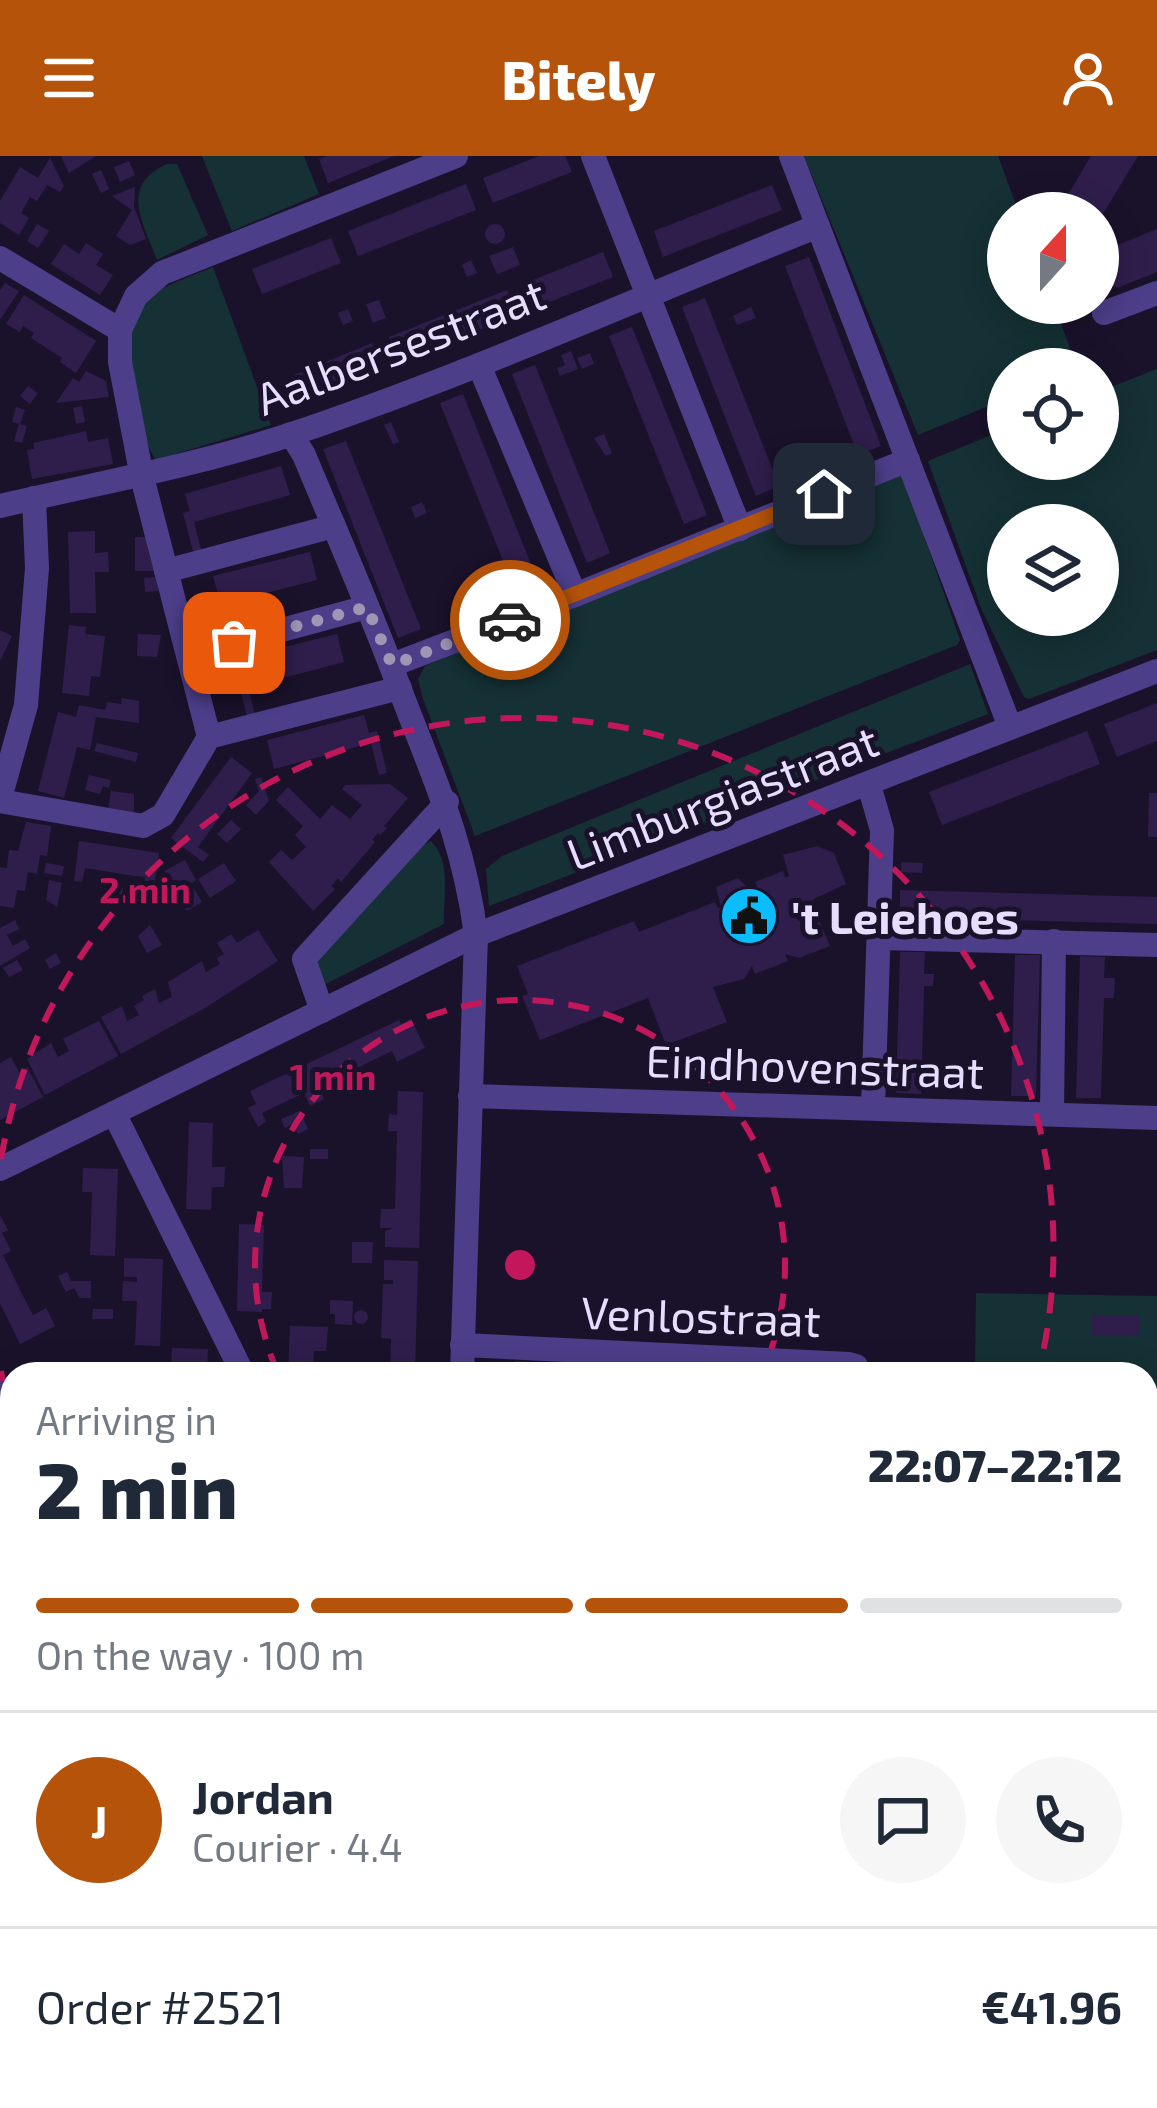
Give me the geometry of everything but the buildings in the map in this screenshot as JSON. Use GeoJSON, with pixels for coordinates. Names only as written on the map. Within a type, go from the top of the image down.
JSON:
{"type":"FeatureCollection","features":[{"type":"Feature","properties":{"kind":"street"},"geometry":{"type":"LineString","coordinates":[[209,737],[142,477],[125,398],[120,330],[136,296],[162,272],[456,156]]}},
{"type":"Feature","properties":{"kind":"street"},"geometry":{"type":"LineString","coordinates":[[593,156],[740,529]]}},
{"type":"Feature","properties":{"kind":"street"},"geometry":{"type":"LineString","coordinates":[[791,156],[1010,727]]}},
{"type":"Feature","properties":{"kind":"street","name":"Aalbersestraat"},"geometry":{"type":"LineString","coordinates":[[0,506],[142,477],[291,434],[479,365],[818,226]]}},
{"type":"Feature","properties":{"kind":"street"},"geometry":{"type":"LineString","coordinates":[[0,259],[120,330]]}},
{"type":"Feature","properties":{"kind":"street"},"geometry":{"type":"LineString","coordinates":[[1119,307],[1157,293]]}},
{"type":"Feature","properties":{"kind":"street"},"geometry":{"type":"LineString","coordinates":[[479,365],[575,596]]}},
{"type":"Feature","properties":{"kind":"street"},"geometry":{"type":"LineString","coordinates":[[291,434],[304,455],[447,802],[469,878],[476,934],[462,1362]]}},
{"type":"Feature","properties":{"kind":"street"},"geometry":{"type":"LineString","coordinates":[[34,498],[37,568],[26,705],[0,800],[143,826],[163,815],[209,737],[396,676],[575,596],[908,460]]}},
{"type":"Feature","properties":{"kind":"street"},"geometry":{"type":"LineString","coordinates":[[166,571],[334,526]]}},
{"type":"Feature","properties":{"kind":"street"},"geometry":{"type":"LineString","coordinates":[[190,655],[367,607]]}},
{"type":"Feature","properties":{"kind":"street","name":"Limburgiastraat"},"geometry":{"type":"LineString","coordinates":[[0,1169],[476,934],[1157,671]]}},
{"type":"Feature","properties":{"kind":"street"},"geometry":{"type":"LineString","coordinates":[[869,785],[882,830],[872,1108]]}},
{"type":"Feature","properties":{"kind":"street"},"geometry":{"type":"LineString","coordinates":[[322,1011],[304,959],[447,802]]}},
{"type":"Feature","properties":{"kind":"street"},"geometry":{"type":"LineString","coordinates":[[880,938],[1157,945]]}},
{"type":"Feature","properties":{"kind":"street"},"geometry":{"type":"LineString","coordinates":[[1052,1114],[1054,941]]}},
{"type":"Feature","properties":{"kind":"street","name":"Eindhovenstraat"},"geometry":{"type":"LineString","coordinates":[[470,1096],[1157,1118]]}},
{"type":"Feature","properties":{"kind":"street"},"geometry":{"type":"LineString","coordinates":[[114,1113],[237,1362]]}},
{"type":"Feature","properties":{"kind":"street","name":"Venlostraat"},"geometry":{"type":"LineString","coordinates":[[462,1346],[628,1362]]}},
{"type":"Feature","properties":{"kind":"green space"},"geometry":{"type":"Polygon","coordinates":[[[202,156],[304,156],[319,194],[232,231],[202,156]]]}},
{"type":"Feature","properties":{"kind":"green space"},"geometry":{"type":"Polygon","coordinates":[[[804,156],[998,156],[1011,192],[987,192],[987,324],[1061,324],[1070,348],[987,348],[987,407],[918,435],[804,156]]]}},
{"type":"Feature","properties":{"kind":"green space"},"geometry":{"type":"Polygon","coordinates":[[[177,164],[208,235],[157,260],[141,219],[139,194],[152,173],[177,164]]]}},
{"type":"Feature","properties":{"kind":"green space"},"geometry":{"type":"Polygon","coordinates":[[[213,267],[271,425],[156,460],[133,389],[129,347],[134,315],[158,291],[213,267]]]}},
{"type":"Feature","properties":{"kind":"green space"},"geometry":{"type":"Polygon","coordinates":[[[1157,369],[1157,650],[1024,697],[995,636],[1119,636],[1119,504],[987,504],[987,620],[928,461],[987,437],[987,480],[1119,480],[1119,384],[1157,369]]]}},
{"type":"Feature","properties":{"kind":"green space"},"geometry":{"type":"Polygon","coordinates":[[[898,472],[903,475],[960,640],[957,645],[475,836],[423,699],[418,679],[425,666],[898,472]]]}},
{"type":"Feature","properties":{"kind":"green space"},"geometry":{"type":"Polygon","coordinates":[[[970,664],[988,714],[489,906],[486,869],[502,856],[970,664]]]}},
{"type":"Feature","properties":{"kind":"green space"},"geometry":{"type":"Polygon","coordinates":[[[431,841],[444,870],[444,924],[322,986],[316,958],[420,846],[431,841]]]}},
{"type":"Feature","properties":{"kind":"green space"},"geometry":{"type":"Polygon","coordinates":[[[976,1293],[1157,1296],[1157,1362],[975,1362],[976,1293]]]}},
{"type":"Feature","properties":{"kind":"way so far"},"geometry":{"type":"LineString","coordinates":[[234,643],[367,607],[392,665],[510,620]]}},
{"type":"Feature","properties":{"kind":"place","name":"'t Leiehoes"},"geometry":{"type":"Point","coordinates":[749,916]}},
{"type":"Feature","properties":{"kind":"route"},"geometry":{"type":"LineString","coordinates":[[510,620],[824,494]]}}]}
